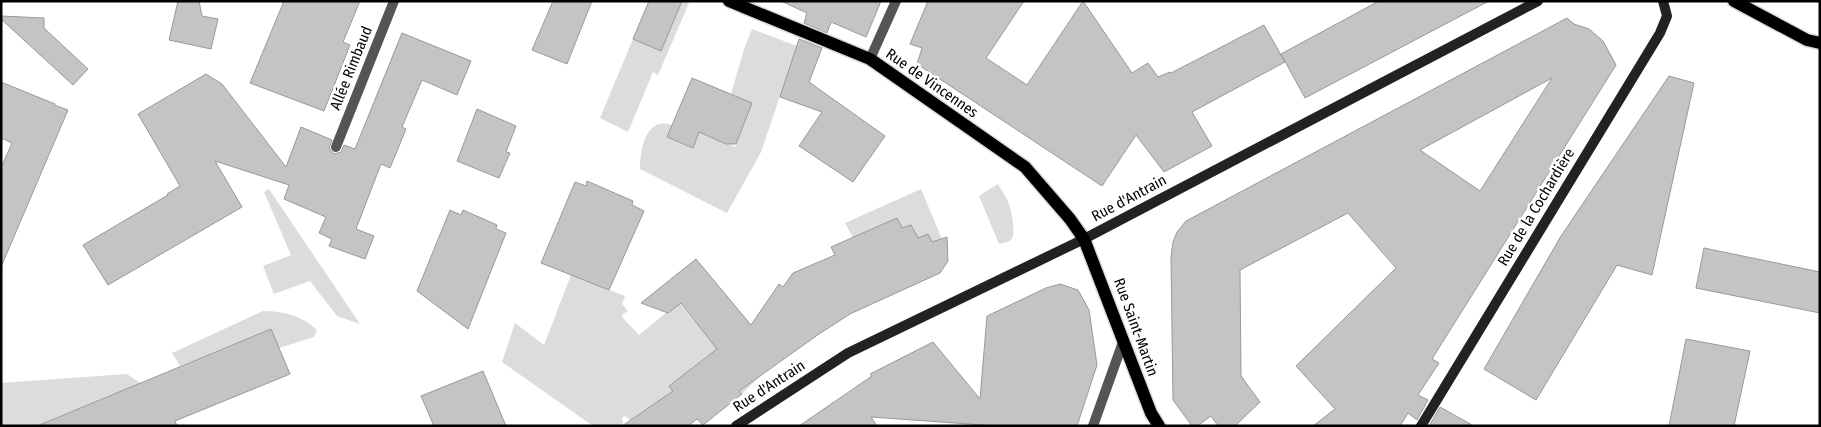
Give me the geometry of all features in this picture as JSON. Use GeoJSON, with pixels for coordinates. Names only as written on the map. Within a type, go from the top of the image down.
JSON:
{"type":"FeatureCollection","features":[{"type":"Feature","properties":{"kind":"main road","name":"Rue de Vincennes"},"geometry":{"type":"LineString","coordinates":[[729,1],[870,59],[1025,167],[1084,238]]}},
{"type":"Feature","properties":{"kind":"main road","name":"Rue d'Antrain"},"geometry":{"type":"LineString","coordinates":[[736,426],[848,353],[1084,238],[1538,1]]}},
{"type":"Feature","properties":{"kind":"main road","name":"Rue de la Cochardière"},"geometry":{"type":"LineString","coordinates":[[1421,426],[1660,33],[1667,16],[1663,1]]}},
{"type":"Feature","properties":{"kind":"main road"},"geometry":{"type":"LineString","coordinates":[[1734,1],[1807,40],[1820,43]]}},
{"type":"Feature","properties":{"kind":"main road","name":"Rue Saint-Martin"},"geometry":{"type":"LineString","coordinates":[[1084,238],[1151,414],[1159,426]]}},
{"type":"Feature","properties":{"kind":"street","name":"Allée Rimbaud"},"geometry":{"type":"LineString","coordinates":[[336,147],[394,1]]}},
{"type":"Feature","properties":{"kind":"street"},"geometry":{"type":"LineString","coordinates":[[870,59],[896,1]]}},
{"type":"Feature","properties":{"kind":"street"},"geometry":{"type":"LineString","coordinates":[[1093,426],[1123,342]]}},
{"type":"Feature","properties":{"kind":"shaded area"},"geometry":{"type":"Polygon","coordinates":[[[682,1],[689,3],[658,75],[653,72],[628,132],[600,118],[633,39],[661,50],[682,1]]]}},
{"type":"Feature","properties":{"kind":"shaded area"},"geometry":{"type":"Polygon","coordinates":[[[752,29],[797,46],[761,152],[727,213],[640,169],[641,152],[650,130],[656,125],[663,123],[672,125],[667,137],[692,148],[699,132],[735,147],[752,103],[731,94],[752,29]]]}},
{"type":"Feature","properties":{"kind":"shaded area"},"geometry":{"type":"Polygon","coordinates":[[[998,184],[1009,205],[1013,227],[1013,237],[1011,240],[999,244],[979,196],[998,184]]]}},
{"type":"Feature","properties":{"kind":"shaded area"},"geometry":{"type":"Polygon","coordinates":[[[269,189],[360,324],[337,316],[310,281],[274,294],[263,266],[291,255],[264,192],[269,189]]]}},
{"type":"Feature","properties":{"kind":"shaded area"},"geometry":{"type":"Polygon","coordinates":[[[921,189],[942,239],[932,242],[928,234],[918,238],[911,225],[902,228],[897,218],[853,238],[845,223],[921,189]]]}},
{"type":"Feature","properties":{"kind":"shaded area"},"geometry":{"type":"Polygon","coordinates":[[[571,275],[625,296],[622,304],[628,311],[622,317],[639,335],[679,302],[695,322],[708,313],[760,376],[742,394],[707,356],[670,386],[680,400],[655,417],[649,407],[630,420],[625,416],[622,418],[623,424],[621,426],[593,426],[502,362],[515,323],[544,345],[571,275]]]}},
{"type":"Feature","properties":{"kind":"shaded area"},"geometry":{"type":"Polygon","coordinates":[[[263,311],[285,313],[305,321],[317,330],[314,337],[279,348],[271,329],[180,366],[172,353],[263,311]]]}},
{"type":"Feature","properties":{"kind":"shaded area"},"geometry":{"type":"Polygon","coordinates":[[[127,374],[140,383],[36,426],[1,426],[1,383],[127,374]]]}},
{"type":"Feature","properties":{"kind":"building"},"geometry":{"type":"Polygon","coordinates":[[[178,1],[199,1],[202,16],[218,19],[211,49],[169,40],[178,1]]]}},
{"type":"Feature","properties":{"kind":"building"},"geometry":{"type":"Polygon","coordinates":[[[284,1],[360,1],[343,42],[350,45],[324,111],[250,83],[284,1]]]}},
{"type":"Feature","properties":{"kind":"building"},"geometry":{"type":"Polygon","coordinates":[[[553,1],[592,1],[567,64],[532,50],[553,1]]]}},
{"type":"Feature","properties":{"kind":"building"},"geometry":{"type":"Polygon","coordinates":[[[649,1],[682,1],[661,51],[633,39],[649,1]]]}},
{"type":"Feature","properties":{"kind":"building"},"geometry":{"type":"Polygon","coordinates":[[[781,1],[881,1],[866,37],[831,22],[827,33],[804,23],[807,13],[781,1]]]}},
{"type":"Feature","properties":{"kind":"building"},"geometry":{"type":"Polygon","coordinates":[[[928,1],[1024,1],[986,58],[1027,85],[1083,1],[1132,73],[1148,63],[1158,77],[1171,73],[1264,25],[1285,62],[1192,112],[1212,146],[1164,172],[1136,135],[1102,186],[917,64],[922,48],[910,44],[928,1]]]}},
{"type":"Feature","properties":{"kind":"building"},"geometry":{"type":"Polygon","coordinates":[[[1379,1],[1489,1],[1305,98],[1281,54],[1379,1]]]}},
{"type":"Feature","properties":{"kind":"building"},"geometry":{"type":"Polygon","coordinates":[[[1,16],[44,18],[44,28],[88,69],[73,85],[1,19],[1,16]]]}},
{"type":"Feature","properties":{"kind":"building"},"geometry":{"type":"Polygon","coordinates":[[[1567,18],[1574,24],[1589,29],[1603,41],[1616,65],[1432,359],[1439,363],[1418,395],[1428,400],[1417,420],[1408,413],[1400,426],[1313,426],[1335,409],[1296,366],[1396,268],[1348,213],[1240,270],[1241,376],[1260,402],[1235,426],[1218,426],[1211,416],[1197,426],[1192,426],[1173,400],[1171,257],[1173,242],[1177,232],[1186,221],[1567,18]],[[1552,78],[1420,150],[1480,191],[1552,78]]]}},
{"type":"Feature","properties":{"kind":"building"},"geometry":{"type":"Polygon","coordinates":[[[402,33],[471,61],[457,95],[422,80],[402,127],[406,129],[390,168],[381,164],[356,229],[374,236],[365,259],[329,246],[332,239],[319,233],[326,217],[284,199],[289,185],[215,161],[242,207],[108,285],[83,245],[180,186],[138,114],[206,74],[222,84],[286,167],[301,127],[332,140],[329,148],[334,154],[341,152],[344,145],[355,149],[402,33]]]}},
{"type":"Feature","properties":{"kind":"building"},"geometry":{"type":"Polygon","coordinates":[[[799,39],[822,48],[809,82],[885,136],[853,182],[799,146],[822,112],[780,97],[799,39]]]}},
{"type":"Feature","properties":{"kind":"building"},"geometry":{"type":"Polygon","coordinates":[[[1669,76],[1694,83],[1652,275],[1617,265],[1536,400],[1484,369],[1561,236],[1669,76]]]}},
{"type":"Feature","properties":{"kind":"building"},"geometry":{"type":"Polygon","coordinates":[[[692,78],[752,103],[736,144],[726,144],[699,132],[693,148],[667,137],[692,78]]]}},
{"type":"Feature","properties":{"kind":"building"},"geometry":{"type":"Polygon","coordinates":[[[1,82],[68,110],[1,267],[1,168],[12,143],[1,138],[1,82]]]}},
{"type":"Feature","properties":{"kind":"building"},"geometry":{"type":"Polygon","coordinates":[[[477,109],[516,126],[506,152],[510,153],[499,178],[457,161],[477,109]]]}},
{"type":"Feature","properties":{"kind":"building"},"geometry":{"type":"Polygon","coordinates":[[[587,181],[633,201],[632,205],[644,211],[609,290],[541,263],[575,182],[586,186],[587,181]]]}},
{"type":"Feature","properties":{"kind":"building"},"geometry":{"type":"Polygon","coordinates":[[[450,210],[461,215],[463,210],[497,225],[496,229],[506,233],[468,329],[417,291],[450,210]]]}},
{"type":"Feature","properties":{"kind":"building"},"geometry":{"type":"Polygon","coordinates":[[[897,218],[902,228],[911,225],[918,238],[928,234],[932,242],[947,237],[948,261],[940,273],[850,314],[739,391],[742,394],[703,425],[697,419],[688,426],[622,426],[673,391],[669,386],[717,349],[681,303],[668,313],[641,303],[696,259],[751,325],[779,284],[783,287],[793,273],[835,255],[831,247],[897,218]]]}},
{"type":"Feature","properties":{"kind":"building"},"geometry":{"type":"Polygon","coordinates":[[[1704,248],[1820,272],[1820,313],[1696,288],[1704,248]]]}},
{"type":"Feature","properties":{"kind":"building"},"geometry":{"type":"Polygon","coordinates":[[[1060,284],[1078,290],[1089,310],[1097,365],[1077,426],[997,426],[871,417],[877,426],[799,426],[872,376],[870,374],[933,342],[980,399],[987,316],[1046,288],[1060,284]]]}},
{"type":"Feature","properties":{"kind":"building"},"geometry":{"type":"Polygon","coordinates":[[[271,329],[290,374],[175,421],[177,426],[37,426],[271,329]]]}},
{"type":"Feature","properties":{"kind":"building"},"geometry":{"type":"Polygon","coordinates":[[[1686,339],[1750,351],[1734,426],[1669,426],[1686,339]]]}},
{"type":"Feature","properties":{"kind":"building"},"geometry":{"type":"Polygon","coordinates":[[[483,371],[506,426],[434,426],[421,396],[483,371]]]}},
{"type":"Feature","properties":{"kind":"building"},"geometry":{"type":"Polygon","coordinates":[[[1440,407],[1474,426],[1429,426],[1440,407]]]}}]}
